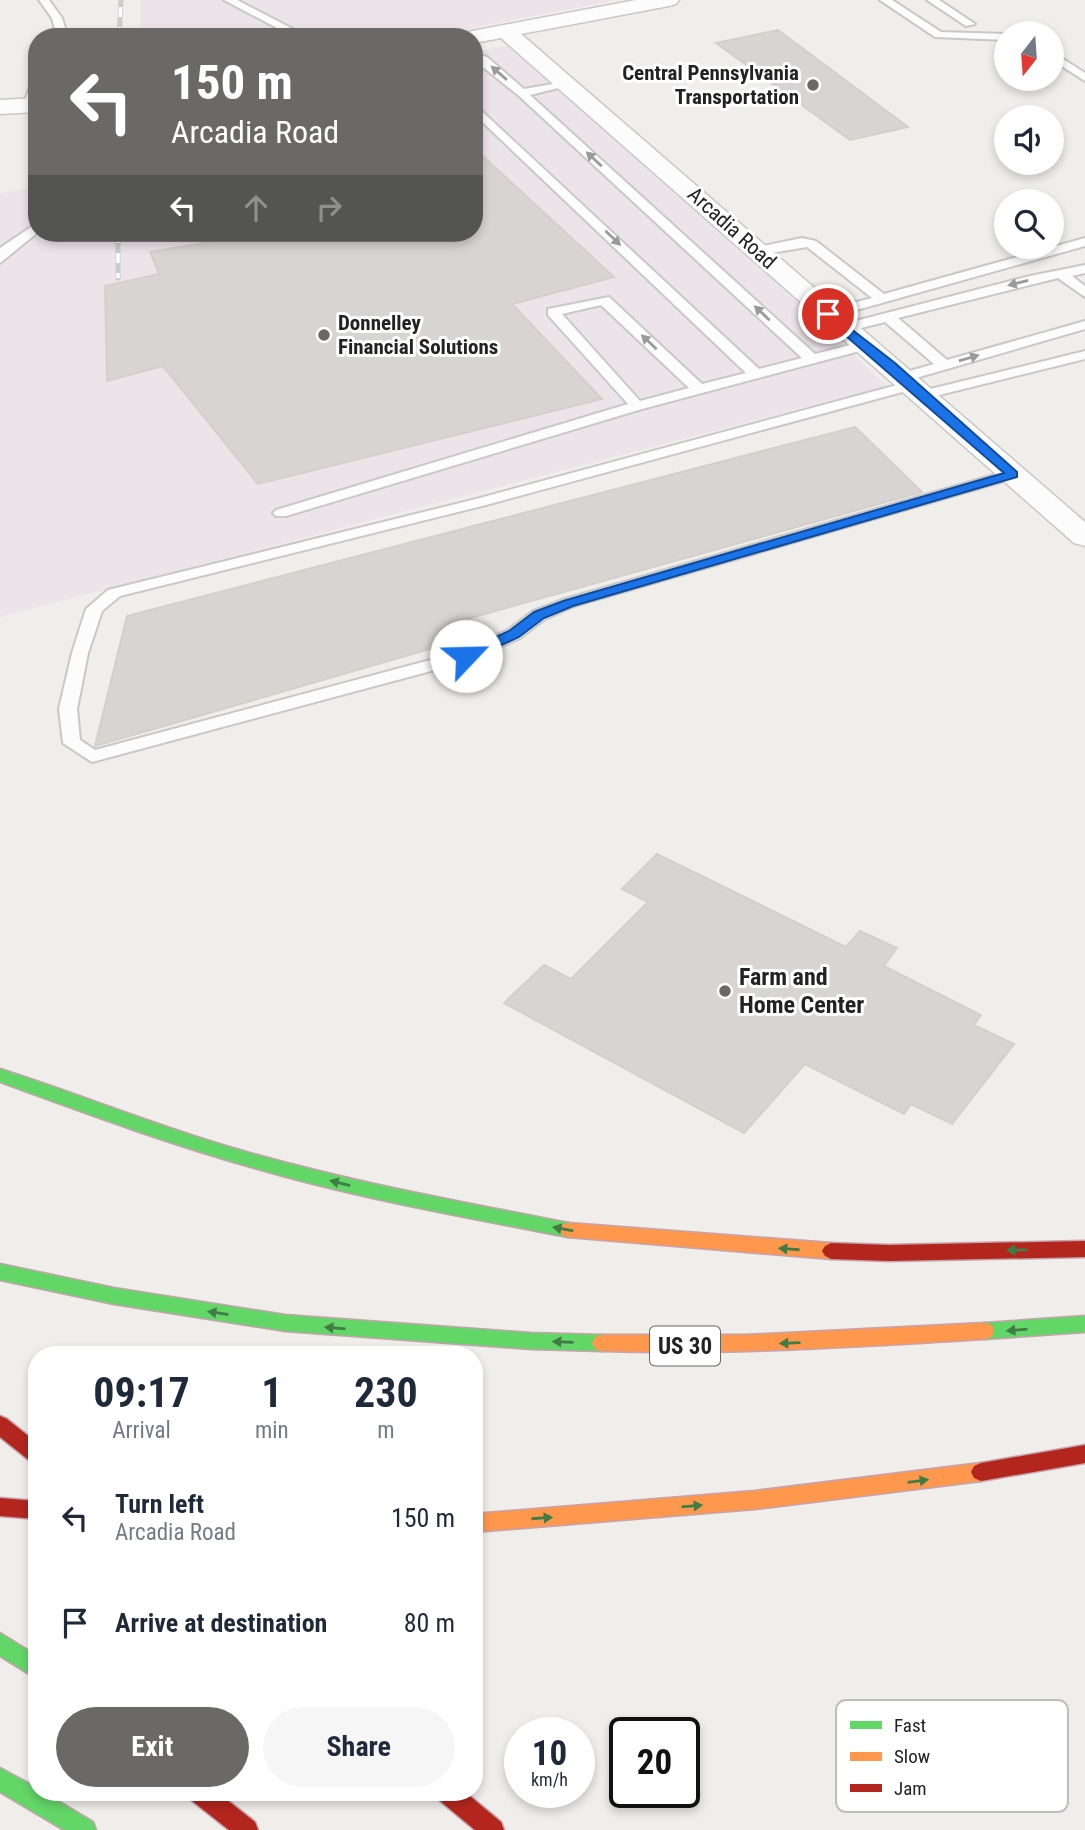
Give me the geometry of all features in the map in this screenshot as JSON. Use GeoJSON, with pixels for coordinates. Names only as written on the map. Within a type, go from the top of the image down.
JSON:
{"type":"FeatureCollection","features":[{"type":"Feature","properties":{"kind":"highway"},"geometry":{"type":"LineString","coordinates":[[0,1075],[134,1124],[271,1166],[384,1194],[572,1231],[792,1249],[889,1253],[1085,1249]]}},
{"type":"Feature","properties":{"kind":"highway","name":"US 30"},"geometry":{"type":"LineString","coordinates":[[0,1272],[114,1296],[285,1324],[530,1341],[684,1346],[958,1334],[1085,1324]]}},
{"type":"Feature","properties":{"kind":"highway"},"geometry":{"type":"LineString","coordinates":[[0,1425],[28,1448]]}},
{"type":"Feature","properties":{"kind":"highway"},"geometry":{"type":"LineString","coordinates":[[483,1522],[624,1513],[926,1480],[1085,1454]]}},
{"type":"Feature","properties":{"kind":"highway"},"geometry":{"type":"LineString","coordinates":[[0,1507],[28,1509]]}},
{"type":"Feature","properties":{"kind":"highway"},"geometry":{"type":"LineString","coordinates":[[0,1643],[28,1663]]}},
{"type":"Feature","properties":{"kind":"highway"},"geometry":{"type":"LineString","coordinates":[[0,1779],[28,1796]]}},
{"type":"Feature","properties":{"kind":"highway"},"geometry":{"type":"LineString","coordinates":[[37,1801],[85,1830]]}},
{"type":"Feature","properties":{"kind":"highway"},"geometry":{"type":"LineString","coordinates":[[210,1801],[247,1830]]}},
{"type":"Feature","properties":{"kind":"highway"},"geometry":{"type":"LineString","coordinates":[[458,1801],[493,1830]]}},
{"type":"Feature","properties":{"kind":"street"},"geometry":{"type":"LineString","coordinates":[[483,35],[669,0]]}},
{"type":"Feature","properties":{"kind":"street","name":"Arcadia Road"},"geometry":{"type":"LineString","coordinates":[[505,31],[1085,537]]}},
{"type":"Feature","properties":{"kind":"street"},"geometry":{"type":"LineString","coordinates":[[0,107],[28,105]]}},
{"type":"Feature","properties":{"kind":"lane"},"geometry":{"type":"LineString","coordinates":[[44,0],[57,18],[60,28]]}},
{"type":"Feature","properties":{"kind":"lane"},"geometry":{"type":"LineString","coordinates":[[229,0],[285,28]]}},
{"type":"Feature","properties":{"kind":"lane"},"geometry":{"type":"LineString","coordinates":[[885,0],[939,35],[994,37]]}},
{"type":"Feature","properties":{"kind":"lane"},"geometry":{"type":"LineString","coordinates":[[932,0],[970,24]]}},
{"type":"Feature","properties":{"kind":"lane"},"geometry":{"type":"LineString","coordinates":[[483,60],[812,359]]}},
{"type":"Feature","properties":{"kind":"lane"},"geometry":{"type":"LineString","coordinates":[[1064,63],[1085,78]]}},
{"type":"Feature","properties":{"kind":"lane"},"geometry":{"type":"LineString","coordinates":[[522,93],[566,83]]}},
{"type":"Feature","properties":{"kind":"lane"},"geometry":{"type":"LineString","coordinates":[[483,116],[756,374]]}},
{"type":"Feature","properties":{"kind":"lane"},"geometry":{"type":"LineString","coordinates":[[0,259],[4,251],[28,234]]}},
{"type":"Feature","properties":{"kind":"lane"},"geometry":{"type":"LineString","coordinates":[[758,251],[802,242],[811,244],[881,298]]}},
{"type":"Feature","properties":{"kind":"lane"},"geometry":{"type":"LineString","coordinates":[[837,321],[881,298],[1085,242]]}},
{"type":"Feature","properties":{"kind":"lane"},"geometry":{"type":"LineString","coordinates":[[837,321],[887,316],[1059,273],[1085,269]]}},
{"type":"Feature","properties":{"kind":"lane"},"geometry":{"type":"LineString","coordinates":[[1059,273],[1085,293]]}},
{"type":"Feature","properties":{"kind":"lane"},"geometry":{"type":"LineString","coordinates":[[637,405],[553,312],[604,300],[699,389]]}},
{"type":"Feature","properties":{"kind":"lane"},"geometry":{"type":"LineString","coordinates":[[887,316],[944,365]]}},
{"type":"Feature","properties":{"kind":"lane"},"geometry":{"type":"LineString","coordinates":[[913,386],[944,365],[1085,326]]}},
{"type":"Feature","properties":{"kind":"lane"},"geometry":{"type":"LineString","coordinates":[[281,513],[637,405],[866,345]]}},
{"type":"Feature","properties":{"kind":"lane"},"geometry":{"type":"LineString","coordinates":[[1013,474],[568,603],[539,615],[514,634],[466,656],[92,756],[72,743],[68,709],[80,653],[94,609],[114,593],[481,502],[913,386],[1085,355]]}},
{"type":"Feature","properties":{"kind":"shaded area"},"geometry":{"type":"Polygon","coordinates":[[[141,0],[618,0],[471,28],[140,28],[141,0]]]}},
{"type":"Feature","properties":{"kind":"shaded area"},"geometry":{"type":"Polygon","coordinates":[[[520,43],[887,386],[0,617],[0,193],[28,188],[28,242],[483,242],[483,50],[520,43]]]}},
{"type":"Feature","properties":{"kind":"building","name":"Central Pennsylvania Transportation"},"geometry":{"type":"Polygon","coordinates":[[[778,30],[908,127],[850,140],[716,43],[778,30]]]}},
{"type":"Feature","properties":{"kind":"building","name":"Donnelley Financial Solutions"},"geometry":{"type":"Polygon","coordinates":[[[483,156],[614,277],[512,304],[602,399],[258,484],[163,366],[107,381],[105,286],[159,274],[150,252],[210,242],[483,242],[483,156]]]}},
{"type":"Feature","properties":{"kind":"building"},"geometry":{"type":"Polygon","coordinates":[[[855,427],[922,492],[449,624],[461,640],[95,746],[127,616],[855,427]]]}},
{"type":"Feature","properties":{"kind":"building","name":"Farm and Home Center"},"geometry":{"type":"Polygon","coordinates":[[[657,854],[846,947],[860,931],[897,948],[884,966],[981,1015],[974,1025],[1014,1044],[952,1124],[911,1104],[904,1114],[805,1064],[744,1133],[504,1003],[544,965],[571,979],[648,902],[622,889],[657,854]]]}},
{"type":"Feature","properties":{"kind":"railway"},"geometry":{"type":"LineString","coordinates":[[119,28],[121,0]]}},
{"type":"Feature","properties":{"kind":"railway"},"geometry":{"type":"LineString","coordinates":[[118,242],[118,278]]}},
{"type":"Feature","properties":{"kind":"traffic: fast"},"geometry":{"type":"LineString","coordinates":[[0,1075],[169,1135],[272,1166],[382,1193],[568,1230]]}},
{"type":"Feature","properties":{"kind":"traffic: fast"},"geometry":{"type":"LineString","coordinates":[[0,1272],[114,1296],[285,1323],[531,1341],[602,1343]]}},
{"type":"Feature","properties":{"kind":"traffic: fast"},"geometry":{"type":"LineString","coordinates":[[985,1331],[1085,1324]]}},
{"type":"Feature","properties":{"kind":"traffic: fast"},"geometry":{"type":"LineString","coordinates":[[0,1643],[28,1663]]}},
{"type":"Feature","properties":{"kind":"traffic: fast"},"geometry":{"type":"LineString","coordinates":[[0,1779],[28,1796]]}},
{"type":"Feature","properties":{"kind":"traffic: fast"},"geometry":{"type":"LineString","coordinates":[[37,1801],[85,1830]]}},
{"type":"Feature","properties":{"kind":"traffic: slow"},"geometry":{"type":"LineString","coordinates":[[568,1230],[831,1251]]}},
{"type":"Feature","properties":{"kind":"traffic: slow"},"geometry":{"type":"LineString","coordinates":[[602,1343],[746,1344],[985,1331]]}},
{"type":"Feature","properties":{"kind":"traffic: slow"},"geometry":{"type":"LineString","coordinates":[[483,1522],[755,1500],[981,1472]]}},
{"type":"Feature","properties":{"kind":"traffic: jam"},"geometry":{"type":"LineString","coordinates":[[831,1251],[889,1253],[1085,1249]]}},
{"type":"Feature","properties":{"kind":"traffic: jam"},"geometry":{"type":"LineString","coordinates":[[0,1425],[28,1448]]}},
{"type":"Feature","properties":{"kind":"traffic: jam"},"geometry":{"type":"LineString","coordinates":[[981,1472],[1085,1454]]}},
{"type":"Feature","properties":{"kind":"traffic: jam"},"geometry":{"type":"LineString","coordinates":[[0,1507],[28,1509]]}},
{"type":"Feature","properties":{"kind":"traffic: jam"},"geometry":{"type":"LineString","coordinates":[[210,1801],[247,1830]]}},
{"type":"Feature","properties":{"kind":"traffic: jam"},"geometry":{"type":"LineString","coordinates":[[458,1801],[493,1830]]}},
{"type":"Feature","properties":{"kind":"place","name":"Central Pennsylvania Transportation"},"geometry":{"type":"Point","coordinates":[813,85]}},
{"type":"Feature","properties":{"kind":"place","name":"Donnelley Financial Solutions"},"geometry":{"type":"Point","coordinates":[324,335]}},
{"type":"Feature","properties":{"kind":"place","name":"Farm and Home Center"},"geometry":{"type":"Point","coordinates":[725,991]}},
{"type":"Feature","properties":{"kind":"route"},"geometry":{"type":"LineString","coordinates":[[466,656],[514,634],[539,615],[568,603],[1013,474],[891,365],[828,314]]}}]}
